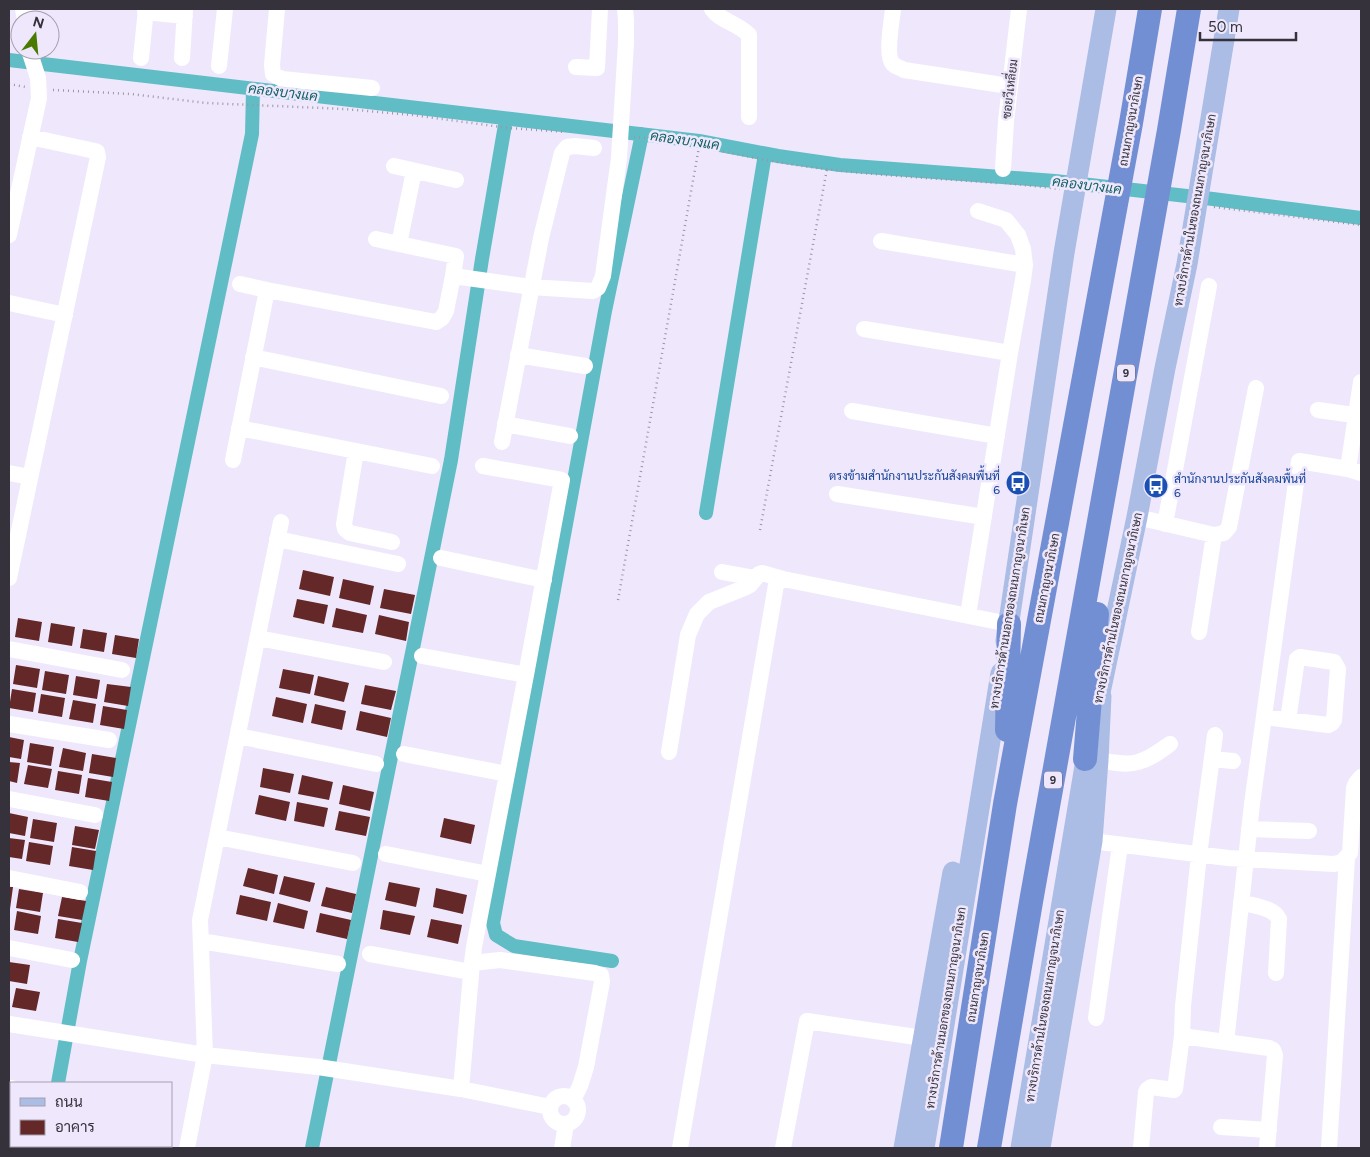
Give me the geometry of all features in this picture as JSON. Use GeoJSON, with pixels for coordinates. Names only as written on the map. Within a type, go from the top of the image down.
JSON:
{"type":"FeatureCollection","features":[{"type":"Feature","properties":{"kind":"highway","name":"ถนนกาญจนาภิเษก"},"geometry":{"type":"LineString","coordinates":[[951,1148],[1004,804],[1131,123],[1150,9]]}},
{"type":"Feature","properties":{"kind":"highway","name":"9"},"geometry":{"type":"LineString","coordinates":[[990,1148],[1000,1079],[1107,482],[1189,9]]}},
{"type":"Feature","properties":{"kind":"highway"},"geometry":{"type":"LineString","coordinates":[[1092,760],[1107,482]]}},
{"type":"Feature","properties":{"kind":"highway"},"geometry":{"type":"LineString","coordinates":[[1004,804],[1010,624]]}},
{"type":"Feature","properties":{"kind":"main road","name":"ทางบริการด้านนอกของถนนกาญจนาภิเษก"},"geometry":{"type":"LineString","coordinates":[[924,1148],[991,729],[1010,624],[1064,253],[1106,9]]}},
{"type":"Feature","properties":{"kind":"main road","name":"ทางบริการด้านในของถนนกาญจนาภิเษก"},"geometry":{"type":"LineString","coordinates":[[1021,1148],[1092,760],[1101,688],[1187,264],[1229,9]]}},
{"type":"Feature","properties":{"kind":"main road"},"geometry":{"type":"LineString","coordinates":[[904,1148],[955,865],[991,729]]}},
{"type":"Feature","properties":{"kind":"main road"},"geometry":{"type":"LineString","coordinates":[[1040,1148],[1092,841],[1092,760]]}},
{"type":"Feature","properties":{"kind":"street"},"geometry":{"type":"LineString","coordinates":[[219,66],[225,9]]}},
{"type":"Feature","properties":{"kind":"street"},"geometry":{"type":"LineString","coordinates":[[277,9],[272,65],[273,74],[282,79],[372,88]]}},
{"type":"Feature","properties":{"kind":"street"},"geometry":{"type":"LineString","coordinates":[[576,67],[597,68],[600,9]]}},
{"type":"Feature","properties":{"kind":"street"},"geometry":{"type":"LineString","coordinates":[[458,277],[532,287],[593,291],[598,288],[603,276],[619,158],[626,43],[625,9]]}},
{"type":"Feature","properties":{"kind":"street"},"geometry":{"type":"LineString","coordinates":[[712,9],[716,15],[739,26],[749,35],[749,117]]}},
{"type":"Feature","properties":{"kind":"street"},"geometry":{"type":"LineString","coordinates":[[893,9],[889,52],[890,60],[894,65],[904,70],[1010,86]]}},
{"type":"Feature","properties":{"kind":"street","name":"ซอยวีเหลี่ยม"},"geometry":{"type":"LineString","coordinates":[[1003,169],[1006,121],[1019,9]]}},
{"type":"Feature","properties":{"kind":"street"},"geometry":{"type":"LineString","coordinates":[[141,58],[146,10],[185,12],[182,58]]}},
{"type":"Feature","properties":{"kind":"street"},"geometry":{"type":"LineString","coordinates":[[9,235],[38,98],[38,84],[32,60]]}},
{"type":"Feature","properties":{"kind":"street"},"geometry":{"type":"LineString","coordinates":[[9,578],[98,157],[95,150],[30,137]]}},
{"type":"Feature","properties":{"kind":"street"},"geometry":{"type":"LineString","coordinates":[[502,442],[544,228],[562,153],[567,147],[594,148]]}},
{"type":"Feature","properties":{"kind":"street"},"geometry":{"type":"LineString","coordinates":[[394,166],[456,180]]}},
{"type":"Feature","properties":{"kind":"street"},"geometry":{"type":"LineString","coordinates":[[399,244],[414,171]]}},
{"type":"Feature","properties":{"kind":"street"},"geometry":{"type":"LineString","coordinates":[[968,615],[1025,265],[1023,249],[1018,235],[1006,220],[978,211]]}},
{"type":"Feature","properties":{"kind":"street"},"geometry":{"type":"LineString","coordinates":[[240,284],[436,322],[442,318],[458,277],[456,256],[376,239]]}},
{"type":"Feature","properties":{"kind":"street"},"geometry":{"type":"LineString","coordinates":[[881,241],[1025,265]]}},
{"type":"Feature","properties":{"kind":"street"},"geometry":{"type":"LineString","coordinates":[[1165,524],[1209,286]]}},
{"type":"Feature","properties":{"kind":"street"},"geometry":{"type":"LineString","coordinates":[[233,460],[267,290]]}},
{"type":"Feature","properties":{"kind":"street"},"geometry":{"type":"LineString","coordinates":[[9,303],[65,315]]}},
{"type":"Feature","properties":{"kind":"street"},"geometry":{"type":"LineString","coordinates":[[864,329],[1010,353]]}},
{"type":"Feature","properties":{"kind":"street"},"geometry":{"type":"LineString","coordinates":[[518,355],[585,366]]}},
{"type":"Feature","properties":{"kind":"street"},"geometry":{"type":"LineString","coordinates":[[253,357],[441,396]]}},
{"type":"Feature","properties":{"kind":"street"},"geometry":{"type":"LineString","coordinates":[[1226,1042],[1245,859],[1299,461],[1354,471],[1361,382]]}},
{"type":"Feature","properties":{"kind":"street"},"geometry":{"type":"LineString","coordinates":[[1137,517],[1214,535],[1224,533],[1229,527],[1256,388]]}},
{"type":"Feature","properties":{"kind":"street"},"geometry":{"type":"LineString","coordinates":[[1318,410],[1359,415]]}},
{"type":"Feature","properties":{"kind":"street"},"geometry":{"type":"LineString","coordinates":[[852,411],[997,436]]}},
{"type":"Feature","properties":{"kind":"street"},"geometry":{"type":"LineString","coordinates":[[505,424],[570,436]]}},
{"type":"Feature","properties":{"kind":"street"},"geometry":{"type":"LineString","coordinates":[[239,428],[432,466]]}},
{"type":"Feature","properties":{"kind":"street"},"geometry":{"type":"LineString","coordinates":[[356,451],[344,524],[350,533],[392,542]]}},
{"type":"Feature","properties":{"kind":"street"},"geometry":{"type":"LineString","coordinates":[[461,1089],[471,968],[562,480],[482,466]]}},
{"type":"Feature","properties":{"kind":"street"},"geometry":{"type":"LineString","coordinates":[[9,472],[30,478]]}},
{"type":"Feature","properties":{"kind":"street"},"geometry":{"type":"LineString","coordinates":[[837,494],[984,517]]}},
{"type":"Feature","properties":{"kind":"street"},"geometry":{"type":"LineString","coordinates":[[187,1148],[205,1055],[200,920],[281,522]]}},
{"type":"Feature","properties":{"kind":"street"},"geometry":{"type":"LineString","coordinates":[[1199,632],[1214,535]]}},
{"type":"Feature","properties":{"kind":"street"},"geometry":{"type":"LineString","coordinates":[[277,540],[398,564]]}},
{"type":"Feature","properties":{"kind":"street"},"geometry":{"type":"LineString","coordinates":[[441,558],[544,580]]}},
{"type":"Feature","properties":{"kind":"street"},"geometry":{"type":"LineString","coordinates":[[722,572],[755,578]]}},
{"type":"Feature","properties":{"kind":"street"},"geometry":{"type":"LineString","coordinates":[[669,752],[688,635],[697,614],[709,602],[750,585],[759,574],[762,573],[783,579],[1010,624]]}},
{"type":"Feature","properties":{"kind":"street"},"geometry":{"type":"LineString","coordinates":[[680,1148],[776,585],[783,579]]}},
{"type":"Feature","properties":{"kind":"street"},"geometry":{"type":"LineString","coordinates":[[258,638],[384,662]]}},
{"type":"Feature","properties":{"kind":"street"},"geometry":{"type":"LineString","coordinates":[[9,649],[122,670]]}},
{"type":"Feature","properties":{"kind":"street"},"geometry":{"type":"LineString","coordinates":[[422,656],[526,675]]}},
{"type":"Feature","properties":{"kind":"street"},"geometry":{"type":"LineString","coordinates":[[1264,717],[1288,720],[1328,725],[1332,723],[1334,720],[1338,669],[1334,662],[1300,657],[1297,659],[1288,720]]}},
{"type":"Feature","properties":{"kind":"street"},"geometry":{"type":"LineString","coordinates":[[9,724],[109,740]]}},
{"type":"Feature","properties":{"kind":"street"},"geometry":{"type":"LineString","coordinates":[[1141,1148],[1147,1090],[1152,1087],[1175,1089],[1182,1036],[1183,1006],[1199,854],[1215,735]]}},
{"type":"Feature","properties":{"kind":"street"},"geometry":{"type":"LineString","coordinates":[[238,736],[376,764]]}},
{"type":"Feature","properties":{"kind":"street"},"geometry":{"type":"LineString","coordinates":[[1092,760],[1117,763],[1137,762],[1157,753],[1170,744]]}},
{"type":"Feature","properties":{"kind":"street"},"geometry":{"type":"LineString","coordinates":[[404,754],[507,774]]}},
{"type":"Feature","properties":{"kind":"street"},"geometry":{"type":"LineString","coordinates":[[1212,759],[1233,761]]}},
{"type":"Feature","properties":{"kind":"street"},"geometry":{"type":"LineString","coordinates":[[1092,841],[1245,859],[1334,864],[1342,862],[1350,853],[1354,788],[1361,777]]}},
{"type":"Feature","properties":{"kind":"street"},"geometry":{"type":"LineString","coordinates":[[9,799],[95,815]]}},
{"type":"Feature","properties":{"kind":"street"},"geometry":{"type":"LineString","coordinates":[[1249,829],[1309,831]]}},
{"type":"Feature","properties":{"kind":"street"},"geometry":{"type":"LineString","coordinates":[[217,837],[353,863]]}},
{"type":"Feature","properties":{"kind":"street"},"geometry":{"type":"LineString","coordinates":[[1096,1018],[1120,845]]}},
{"type":"Feature","properties":{"kind":"street"},"geometry":{"type":"LineString","coordinates":[[386,854],[488,874]]}},
{"type":"Feature","properties":{"kind":"street"},"geometry":{"type":"LineString","coordinates":[[1329,1148],[1347,858]]}},
{"type":"Feature","properties":{"kind":"street"},"geometry":{"type":"LineString","coordinates":[[9,878],[80,892]]}},
{"type":"Feature","properties":{"kind":"street"},"geometry":{"type":"LineString","coordinates":[[1240,902],[1272,911],[1277,915],[1279,919],[1276,973]]}},
{"type":"Feature","properties":{"kind":"street"},"geometry":{"type":"LineString","coordinates":[[201,941],[338,964]]}},
{"type":"Feature","properties":{"kind":"street"},"geometry":{"type":"LineString","coordinates":[[9,948],[72,960]]}},
{"type":"Feature","properties":{"kind":"street"},"geometry":{"type":"LineString","coordinates":[[370,954],[471,968],[500,960],[601,975],[602,982],[586,1067],[573,1100]]}},
{"type":"Feature","properties":{"kind":"street"},"geometry":{"type":"LineString","coordinates":[[783,1148],[807,1021],[923,1038]]}},
{"type":"Feature","properties":{"kind":"street"},"geometry":{"type":"LineString","coordinates":[[9,1024],[205,1055],[318,1067],[461,1089],[550,1107]]}},
{"type":"Feature","properties":{"kind":"street"},"geometry":{"type":"LineString","coordinates":[[1182,1036],[1273,1050],[1275,1055],[1267,1148]]}},
{"type":"Feature","properties":{"kind":"street"},"geometry":{"type":"LineString","coordinates":[[566,1097],[573,1100],[576,1104],[577,1114],[571,1122],[561,1124],[554,1119],[550,1107],[558,1098],[566,1097]]}},
{"type":"Feature","properties":{"kind":"street"},"geometry":{"type":"LineString","coordinates":[[562,1148],[566,1124]]}},
{"type":"Feature","properties":{"kind":"street"},"geometry":{"type":"LineString","coordinates":[[1220,1127],[1269,1130]]}},
{"type":"Feature","properties":{"kind":"path"},"geometry":{"type":"LineString","coordinates":[[9,84],[38,84],[206,103],[345,109],[412,115],[509,128],[568,132]]}},
{"type":"Feature","properties":{"kind":"path"},"geometry":{"type":"LineString","coordinates":[[627,137],[699,147],[827,169],[997,182],[1068,190]]}},
{"type":"Feature","properties":{"kind":"path"},"geometry":{"type":"LineString","coordinates":[[618,600],[699,147]]}},
{"type":"Feature","properties":{"kind":"path"},"geometry":{"type":"LineString","coordinates":[[760,530],[827,169]]}},
{"type":"Feature","properties":{"kind":"path"},"geometry":{"type":"LineString","coordinates":[[1213,207],[1361,225]]}},
{"type":"Feature","properties":{"kind":"building"},"geometry":{"type":"Polygon","coordinates":[[[303,570],[334,577],[330,596],[299,589],[303,570]]]}},
{"type":"Feature","properties":{"kind":"building"},"geometry":{"type":"Polygon","coordinates":[[[343,579],[374,586],[370,605],[339,598],[343,579]]]}},
{"type":"Feature","properties":{"kind":"building"},"geometry":{"type":"Polygon","coordinates":[[[384,589],[415,595],[411,614],[380,608],[384,589]]]}},
{"type":"Feature","properties":{"kind":"building"},"geometry":{"type":"Polygon","coordinates":[[[297,599],[328,605],[324,624],[293,617],[297,599]]]}},
{"type":"Feature","properties":{"kind":"building"},"geometry":{"type":"Polygon","coordinates":[[[336,608],[367,615],[363,633],[332,627],[336,608]]]}},
{"type":"Feature","properties":{"kind":"building"},"geometry":{"type":"Polygon","coordinates":[[[379,615],[409,622],[406,641],[375,634],[379,615]]]}},
{"type":"Feature","properties":{"kind":"building"},"geometry":{"type":"Polygon","coordinates":[[[18,618],[42,622],[39,641],[15,637],[18,618]]]}},
{"type":"Feature","properties":{"kind":"building"},"geometry":{"type":"Polygon","coordinates":[[[51,623],[75,627],[72,646],[48,642],[51,623]]]}},
{"type":"Feature","properties":{"kind":"building"},"geometry":{"type":"Polygon","coordinates":[[[83,629],[107,633],[104,652],[80,648],[83,629]]]}},
{"type":"Feature","properties":{"kind":"building"},"geometry":{"type":"Polygon","coordinates":[[[115,635],[139,639],[136,658],[112,654],[115,635]]]}},
{"type":"Feature","properties":{"kind":"building"},"geometry":{"type":"Polygon","coordinates":[[[16,665],[40,669],[37,688],[13,684],[16,665]]]}},
{"type":"Feature","properties":{"kind":"building"},"geometry":{"type":"Polygon","coordinates":[[[283,669],[314,675],[310,694],[279,688],[283,669]]]}},
{"type":"Feature","properties":{"kind":"building"},"geometry":{"type":"Polygon","coordinates":[[[45,671],[69,675],[66,694],[42,690],[45,671]]]}},
{"type":"Feature","properties":{"kind":"building"},"geometry":{"type":"Polygon","coordinates":[[[76,676],[100,680],[97,699],[73,695],[76,676]]]}},
{"type":"Feature","properties":{"kind":"building"},"geometry":{"type":"Polygon","coordinates":[[[318,676],[349,683],[344,702],[314,695],[318,676]]]}},
{"type":"Feature","properties":{"kind":"building"},"geometry":{"type":"Polygon","coordinates":[[[107,684],[131,687],[128,706],[104,702],[107,684]]]}},
{"type":"Feature","properties":{"kind":"building"},"geometry":{"type":"Polygon","coordinates":[[[365,685],[396,691],[391,710],[361,704],[365,685]]]}},
{"type":"Feature","properties":{"kind":"building"},"geometry":{"type":"Polygon","coordinates":[[[12,689],[36,693],[33,712],[9,708],[12,689]]]}},
{"type":"Feature","properties":{"kind":"building"},"geometry":{"type":"Polygon","coordinates":[[[41,694],[65,698],[62,717],[38,713],[41,694]]]}},
{"type":"Feature","properties":{"kind":"building"},"geometry":{"type":"Polygon","coordinates":[[[276,697],[307,704],[303,723],[272,716],[276,697]]]}},
{"type":"Feature","properties":{"kind":"building"},"geometry":{"type":"Polygon","coordinates":[[[73,700],[96,704],[93,723],[69,719],[73,700]]]}},
{"type":"Feature","properties":{"kind":"building"},"geometry":{"type":"Polygon","coordinates":[[[315,704],[346,711],[342,730],[311,723],[315,704]]]}},
{"type":"Feature","properties":{"kind":"building"},"geometry":{"type":"Polygon","coordinates":[[[103,706],[127,710],[124,729],[100,725],[103,706]]]}},
{"type":"Feature","properties":{"kind":"building"},"geometry":{"type":"Polygon","coordinates":[[[360,711],[391,718],[387,737],[356,730],[360,711]]]}},
{"type":"Feature","properties":{"kind":"building"},"geometry":{"type":"Polygon","coordinates":[[[9,737],[24,740],[21,759],[9,757],[9,737]]]}},
{"type":"Feature","properties":{"kind":"building"},"geometry":{"type":"Polygon","coordinates":[[[30,743],[54,747],[51,766],[27,762],[30,743]]]}},
{"type":"Feature","properties":{"kind":"building"},"geometry":{"type":"Polygon","coordinates":[[[63,748],[86,753],[83,771],[59,767],[63,748]]]}},
{"type":"Feature","properties":{"kind":"building"},"geometry":{"type":"Polygon","coordinates":[[[92,754],[116,758],[113,777],[89,773],[92,754]]]}},
{"type":"Feature","properties":{"kind":"building"},"geometry":{"type":"Polygon","coordinates":[[[9,762],[20,763],[17,783],[9,781],[9,762]]]}},
{"type":"Feature","properties":{"kind":"building"},"geometry":{"type":"Polygon","coordinates":[[[28,765],[52,769],[48,788],[24,784],[28,765]]]}},
{"type":"Feature","properties":{"kind":"building"},"geometry":{"type":"Polygon","coordinates":[[[263,768],[294,774],[290,793],[260,787],[263,768]]]}},
{"type":"Feature","properties":{"kind":"building"},"geometry":{"type":"Polygon","coordinates":[[[58,771],[82,775],[79,794],[55,790],[58,771]]]}},
{"type":"Feature","properties":{"kind":"building"},"geometry":{"type":"Polygon","coordinates":[[[302,775],[333,782],[329,800],[298,794],[302,775]]]}},
{"type":"Feature","properties":{"kind":"building"},"geometry":{"type":"Polygon","coordinates":[[[88,778],[112,782],[109,801],[85,797],[88,778]]]}},
{"type":"Feature","properties":{"kind":"building"},"geometry":{"type":"Polygon","coordinates":[[[343,785],[374,792],[370,811],[339,804],[343,785]]]}},
{"type":"Feature","properties":{"kind":"building"},"geometry":{"type":"Polygon","coordinates":[[[259,795],[290,802],[286,821],[255,814],[259,795]]]}},
{"type":"Feature","properties":{"kind":"building"},"geometry":{"type":"Polygon","coordinates":[[[297,802],[328,808],[324,827],[294,821],[297,802]]]}},
{"type":"Feature","properties":{"kind":"building"},"geometry":{"type":"Polygon","coordinates":[[[339,811],[370,817],[366,836],[335,830],[339,811]]]}},
{"type":"Feature","properties":{"kind":"building"},"geometry":{"type":"Polygon","coordinates":[[[9,813],[28,817],[25,836],[9,833],[9,813]]]}},
{"type":"Feature","properties":{"kind":"building"},"geometry":{"type":"Polygon","coordinates":[[[444,818],[475,825],[471,844],[440,837],[444,818]]]}},
{"type":"Feature","properties":{"kind":"building"},"geometry":{"type":"Polygon","coordinates":[[[33,819],[57,823],[54,842],[30,838],[33,819]]]}},
{"type":"Feature","properties":{"kind":"building"},"geometry":{"type":"Polygon","coordinates":[[[75,826],[99,830],[95,849],[72,845],[75,826]]]}},
{"type":"Feature","properties":{"kind":"building"},"geometry":{"type":"Polygon","coordinates":[[[9,838],[25,840],[22,859],[9,857],[9,838]]]}},
{"type":"Feature","properties":{"kind":"building"},"geometry":{"type":"Polygon","coordinates":[[[29,842],[53,846],[50,865],[26,861],[29,842]]]}},
{"type":"Feature","properties":{"kind":"building"},"geometry":{"type":"Polygon","coordinates":[[[72,847],[96,851],[93,870],[69,866],[72,847]]]}},
{"type":"Feature","properties":{"kind":"building"},"geometry":{"type":"Polygon","coordinates":[[[248,868],[278,875],[274,894],[243,886],[248,868]]]}},
{"type":"Feature","properties":{"kind":"building"},"geometry":{"type":"Polygon","coordinates":[[[284,876],[315,883],[310,902],[279,894],[284,876]]]}},
{"type":"Feature","properties":{"kind":"building"},"geometry":{"type":"Polygon","coordinates":[[[389,882],[420,888],[416,907],[385,900],[389,882]]]}},
{"type":"Feature","properties":{"kind":"building"},"geometry":{"type":"Polygon","coordinates":[[[9,887],[13,887],[10,909],[9,909],[9,887]]]}},
{"type":"Feature","properties":{"kind":"building"},"geometry":{"type":"Polygon","coordinates":[[[326,887],[356,894],[352,913],[321,906],[326,887]]]}},
{"type":"Feature","properties":{"kind":"building"},"geometry":{"type":"Polygon","coordinates":[[[436,888],[467,895],[463,914],[433,907],[436,888]]]}},
{"type":"Feature","properties":{"kind":"building"},"geometry":{"type":"Polygon","coordinates":[[[19,889],[43,893],[40,912],[16,908],[19,889]]]}},
{"type":"Feature","properties":{"kind":"building"},"geometry":{"type":"Polygon","coordinates":[[[240,895],[271,902],[267,921],[236,914],[240,895]]]}},
{"type":"Feature","properties":{"kind":"building"},"geometry":{"type":"Polygon","coordinates":[[[62,897],[86,901],[82,920],[58,916],[62,897]]]}},
{"type":"Feature","properties":{"kind":"building"},"geometry":{"type":"Polygon","coordinates":[[[278,903],[308,911],[304,929],[273,922],[278,903]]]}},
{"type":"Feature","properties":{"kind":"building"},"geometry":{"type":"Polygon","coordinates":[[[383,910],[415,916],[410,935],[380,929],[383,910]]]}},
{"type":"Feature","properties":{"kind":"building"},"geometry":{"type":"Polygon","coordinates":[[[17,911],[41,916],[38,934],[14,930],[17,911]]]}},
{"type":"Feature","properties":{"kind":"building"},"geometry":{"type":"Polygon","coordinates":[[[320,913],[351,920],[347,939],[316,932],[320,913]]]}},
{"type":"Feature","properties":{"kind":"building"},"geometry":{"type":"Polygon","coordinates":[[[58,919],[82,923],[78,942],[55,938],[58,919]]]}},
{"type":"Feature","properties":{"kind":"building"},"geometry":{"type":"Polygon","coordinates":[[[431,919],[462,925],[458,944],[427,937],[431,919]]]}},
{"type":"Feature","properties":{"kind":"building"},"geometry":{"type":"Polygon","coordinates":[[[9,962],[30,965],[27,984],[9,981],[9,962]]]}},
{"type":"Feature","properties":{"kind":"building"},"geometry":{"type":"Polygon","coordinates":[[[16,988],[40,992],[36,1011],[12,1007],[16,988]]]}},
{"type":"Feature","properties":{"kind":"waterway","name":"คลองบางแค"},"geometry":{"type":"LineString","coordinates":[[9,60],[699,141],[778,156],[840,165],[1055,181],[1361,218]]}},
{"type":"Feature","properties":{"kind":"waterway"},"geometry":{"type":"LineString","coordinates":[[58,1082],[80,961],[252,134],[253,89]]}},
{"type":"Feature","properties":{"kind":"waterway"},"geometry":{"type":"LineString","coordinates":[[312,1148],[451,460],[506,119]]}},
{"type":"Feature","properties":{"kind":"waterway"},"geometry":{"type":"LineString","coordinates":[[612,961],[514,946],[496,935],[493,923],[605,311],[642,134]]}},
{"type":"Feature","properties":{"kind":"waterway"},"geometry":{"type":"LineString","coordinates":[[706,513],[765,154]]}},
{"type":"Feature","properties":{"kind":"place","name":"ตรงข้ามสำนักงานประกันสังคมพื้นที่ 6"},"geometry":{"type":"Point","coordinates":[1018,483]}},
{"type":"Feature","properties":{"kind":"place","name":"สำนักงานประกันสังคมพื้นที่ 6"},"geometry":{"type":"Point","coordinates":[1156,486]}}]}
